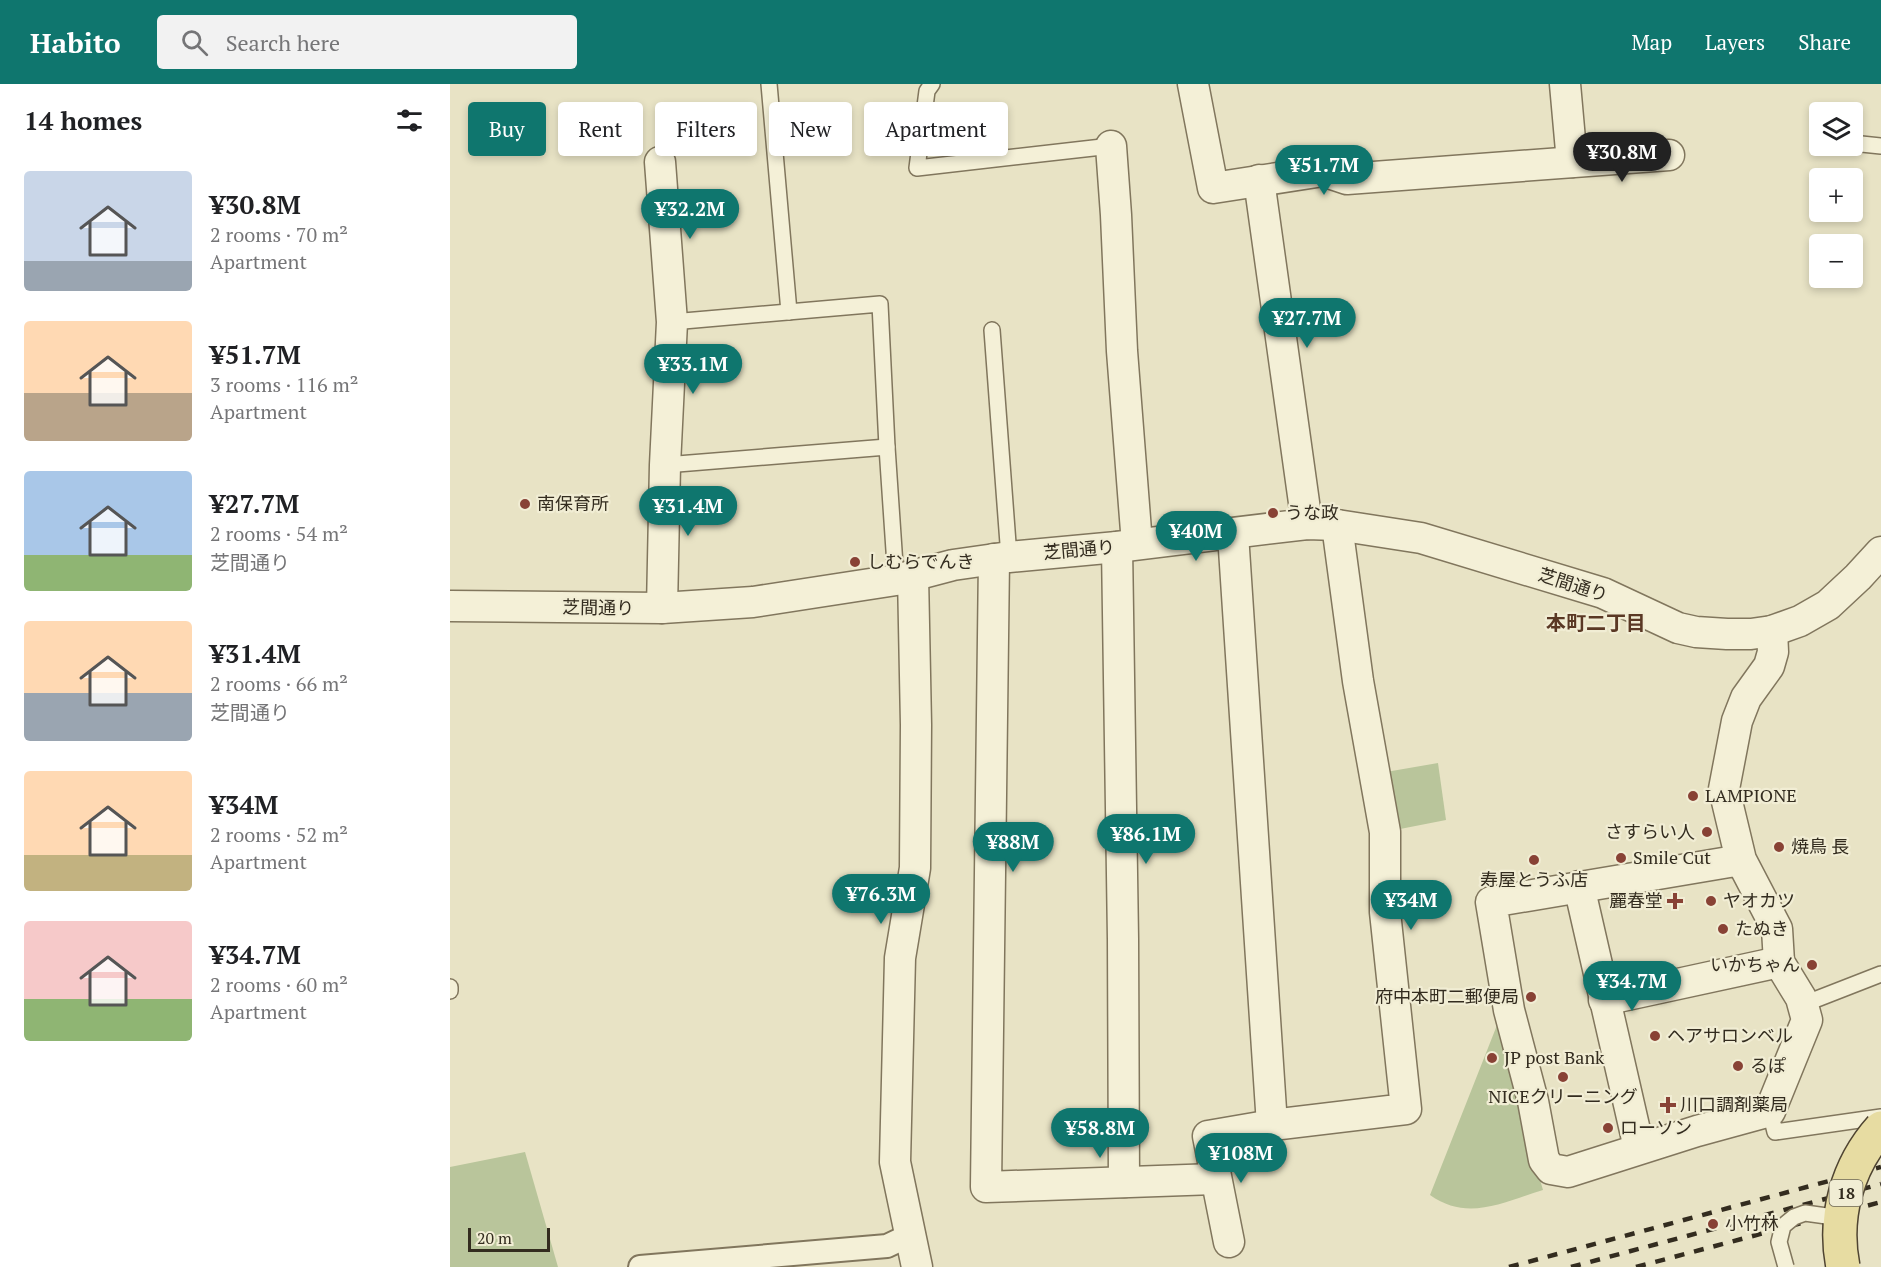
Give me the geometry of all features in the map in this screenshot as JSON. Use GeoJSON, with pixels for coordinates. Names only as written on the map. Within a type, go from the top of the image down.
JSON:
{"type":"FeatureCollection","features":[{"type":"Feature","properties":{"kind":"main road","name":"18"},"geometry":{"type":"LineString","coordinates":[[1843,1267],[1839,1228],[1849,1182],[1862,1153],[1881,1128]]}},
{"type":"Feature","properties":{"kind":"street"},"geometry":{"type":"LineString","coordinates":[[1193,84],[1213,188],[1323,171],[1347,179],[1669,155]]}},
{"type":"Feature","properties":{"kind":"street"},"geometry":{"type":"LineString","coordinates":[[1565,84],[1572,162]]}},
{"type":"Feature","properties":{"kind":"street"},"geometry":{"type":"LineString","coordinates":[[1111,146],[1122,351],[1127,546],[1123,951],[1124,1182]]}},
{"type":"Feature","properties":{"kind":"street"},"geometry":{"type":"LineString","coordinates":[[660,162],[672,322],[662,608]]}},
{"type":"Feature","properties":{"kind":"street"},"geometry":{"type":"LineString","coordinates":[[1259,180],[1307,524]]}},
{"type":"Feature","properties":{"kind":"street","name":"芝間通り"},"geometry":{"type":"LineString","coordinates":[[450,606],[662,608],[753,602],[905,577],[953,565],[1001,558],[1127,546],[1307,524],[1337,525],[1421,538],[1603,593],[1678,628],[1727,634],[1772,631],[1800,621],[1828,605],[1881,552]]}},
{"type":"Feature","properties":{"kind":"street"},"geometry":{"type":"LineString","coordinates":[[1228,1242],[1208,1136],[1272,1125],[1406,1108],[1385,912],[1385,832],[1358,681],[1337,525]]}},
{"type":"Feature","properties":{"kind":"street"},"geometry":{"type":"LineString","coordinates":[[1233,534],[1272,1125]]}},
{"type":"Feature","properties":{"kind":"street"},"geometry":{"type":"LineString","coordinates":[[1001,558],[986,1187],[1215,1179]]}},
{"type":"Feature","properties":{"kind":"street"},"geometry":{"type":"LineString","coordinates":[[905,577],[916,724],[915,868],[900,958],[895,1162],[917,1267]]}},
{"type":"Feature","properties":{"kind":"street"},"geometry":{"type":"LineString","coordinates":[[1741,861],[1491,902],[1509,1010],[1533,1101],[1544,1160],[1551,1169],[1568,1172],[1770,1111],[1807,1020],[1804,1004],[1779,962],[1777,929],[1741,861],[1724,789],[1737,721],[1746,698],[1769,666],[1773,652],[1772,631]]}},
{"type":"Feature","properties":{"kind":"street"},"geometry":{"type":"LineString","coordinates":[[1579,886],[1639,1149]]}},
{"type":"Feature","properties":{"kind":"street"},"geometry":{"type":"LineString","coordinates":[[1604,1000],[1779,962]]}},
{"type":"Feature","properties":{"kind":"street"},"geometry":{"type":"LineString","coordinates":[[640,1267],[887,1246],[910,1235]]}},
{"type":"Feature","properties":{"kind":"lane"},"geometry":{"type":"LineString","coordinates":[[769,84],[789,312]]}},
{"type":"Feature","properties":{"kind":"lane"},"geometry":{"type":"LineString","coordinates":[[932,84],[927,91],[917,168],[1111,146]]}},
{"type":"Feature","properties":{"kind":"lane"},"geometry":{"type":"LineString","coordinates":[[1863,144],[1881,146]]}},
{"type":"Feature","properties":{"kind":"lane"},"geometry":{"type":"LineString","coordinates":[[672,322],[880,304],[887,447],[905,577]]}},
{"type":"Feature","properties":{"kind":"lane"},"geometry":{"type":"LineString","coordinates":[[992,330],[1001,558]]}},
{"type":"Feature","properties":{"kind":"lane"},"geometry":{"type":"LineString","coordinates":[[666,465],[887,447]]}},
{"type":"Feature","properties":{"kind":"lane"},"geometry":{"type":"LineString","coordinates":[[1804,1004],[1881,974]]}},
{"type":"Feature","properties":{"kind":"lane"},"geometry":{"type":"LineString","coordinates":[[450,987],[450,992]]}},
{"type":"Feature","properties":{"kind":"lane"},"geometry":{"type":"LineString","coordinates":[[1770,1111],[1775,1132],[1881,1117]]}},
{"type":"Feature","properties":{"kind":"lane"},"geometry":{"type":"LineString","coordinates":[[1786,1267],[1779,1242],[1783,1226],[1794,1217],[1805,1213],[1840,1218]]}},
{"type":"Feature","properties":{"kind":"green space"},"geometry":{"type":"Polygon","coordinates":[[[1438,763],[1446,820],[1395,830],[1386,772],[1438,763]]]}},
{"type":"Feature","properties":{"kind":"green space"},"geometry":{"type":"Polygon","coordinates":[[[1501,1015],[1543,1190],[1486,1207],[1458,1207],[1444,1203],[1430,1195],[1501,1015]]]}},
{"type":"Feature","properties":{"kind":"green space"},"geometry":{"type":"Polygon","coordinates":[[[525,1152],[558,1267],[450,1267],[450,1167],[525,1152]]]}},
{"type":"Feature","properties":{"kind":"railway"},"geometry":{"type":"LineString","coordinates":[[1509,1267],[1881,1167]]}},
{"type":"Feature","properties":{"kind":"railway"},"geometry":{"type":"LineString","coordinates":[[1571,1267],[1881,1184]]}},
{"type":"Feature","properties":{"kind":"railway"},"geometry":{"type":"LineString","coordinates":[[1636,1267],[1881,1202]]}},
{"type":"Feature","properties":{"kind":"place","name":"南保育所"},"geometry":{"type":"Point","coordinates":[525,504]}},
{"type":"Feature","properties":{"kind":"place","name":"うな政"},"geometry":{"type":"Point","coordinates":[1273,513]}},
{"type":"Feature","properties":{"kind":"place","name":"しむらでんき"},"geometry":{"type":"Point","coordinates":[855,562]}},
{"type":"Feature","properties":{"kind":"place","name":"LAMPIONE"},"geometry":{"type":"Point","coordinates":[1693,796]}},
{"type":"Feature","properties":{"kind":"place","name":"さすらい人"},"geometry":{"type":"Point","coordinates":[1707,832]}},
{"type":"Feature","properties":{"kind":"place","name":"焼鳥 長"},"geometry":{"type":"Point","coordinates":[1779,847]}},
{"type":"Feature","properties":{"kind":"place","name":"Smile Cut"},"geometry":{"type":"Point","coordinates":[1621,858]}},
{"type":"Feature","properties":{"kind":"place","name":"寿屋とうふ店"},"geometry":{"type":"Point","coordinates":[1534,860]}},
{"type":"Feature","properties":{"kind":"place","name":"麗春堂"},"geometry":{"type":"Point","coordinates":[1675,901]}},
{"type":"Feature","properties":{"kind":"place","name":"ヤオカツ"},"geometry":{"type":"Point","coordinates":[1711,901]}},
{"type":"Feature","properties":{"kind":"place","name":"たぬき"},"geometry":{"type":"Point","coordinates":[1723,929]}},
{"type":"Feature","properties":{"kind":"place","name":"いかちゃん"},"geometry":{"type":"Point","coordinates":[1812,965]}},
{"type":"Feature","properties":{"kind":"place","name":"府中本町二郵便局"},"geometry":{"type":"Point","coordinates":[1531,997]}},
{"type":"Feature","properties":{"kind":"place","name":"ヘアサロンベル"},"geometry":{"type":"Point","coordinates":[1655,1036]}},
{"type":"Feature","properties":{"kind":"place","name":"JP post Bank"},"geometry":{"type":"Point","coordinates":[1492,1058]}},
{"type":"Feature","properties":{"kind":"place","name":"るぽ"},"geometry":{"type":"Point","coordinates":[1738,1066]}},
{"type":"Feature","properties":{"kind":"place","name":"NICEクリーニング"},"geometry":{"type":"Point","coordinates":[1563,1077]}},
{"type":"Feature","properties":{"kind":"place","name":"川口調剤薬局"},"geometry":{"type":"Point","coordinates":[1668,1105]}},
{"type":"Feature","properties":{"kind":"place","name":"ローソン"},"geometry":{"type":"Point","coordinates":[1608,1128]}},
{"type":"Feature","properties":{"kind":"place","name":"小竹林"},"geometry":{"type":"Point","coordinates":[1713,1224]}},
{"type":"Feature","properties":{"kind":"district","name":"本町二丁目"},"geometry":{"type":"Point","coordinates":[1596,623]}}]}
